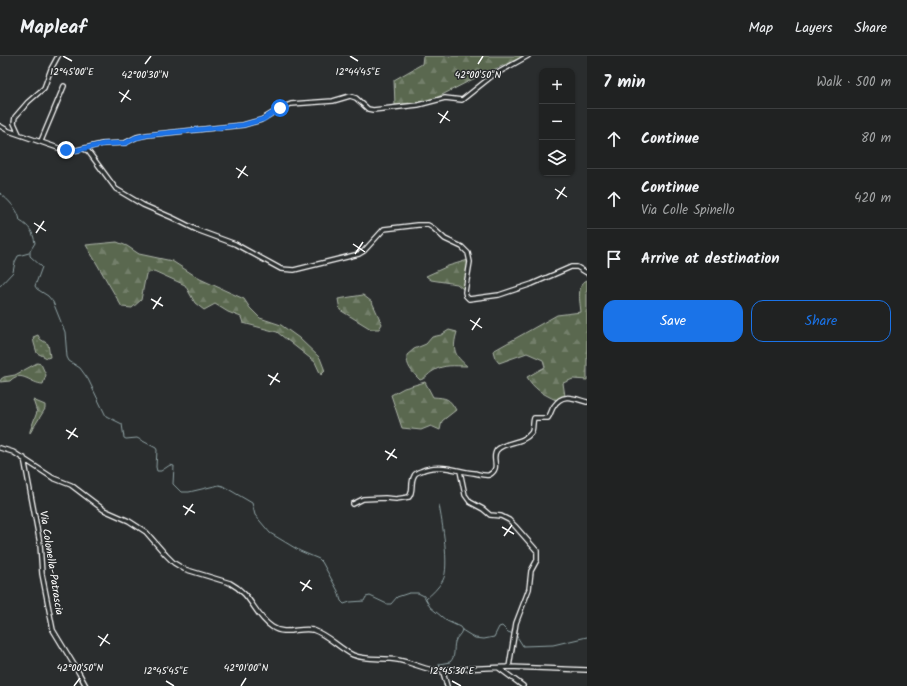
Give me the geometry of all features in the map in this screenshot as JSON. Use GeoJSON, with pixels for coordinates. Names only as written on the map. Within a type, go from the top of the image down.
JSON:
{"type":"FeatureCollection","features":[{"type":"Feature","properties":{"kind":"street"},"geometry":{"type":"LineString","coordinates":[[19,134],[14,123],[15,117],[26,104],[44,88],[51,69],[58,56]]}},
{"type":"Feature","properties":{"kind":"street"},"geometry":{"type":"LineString","coordinates":[[0,126],[69,151],[104,144],[126,143],[145,135],[236,126],[264,119],[280,108],[291,104],[332,101],[350,96],[356,98],[367,108],[372,110],[418,105],[447,98],[462,100],[492,76],[528,56]]}},
{"type":"Feature","properties":{"kind":"street"},"geometry":{"type":"LineString","coordinates":[[41,141],[64,86]]}},
{"type":"Feature","properties":{"kind":"street"},"geometry":{"type":"LineString","coordinates":[[84,149],[88,151],[116,188],[135,201],[175,218],[197,230],[236,245],[283,269],[294,270],[354,256],[363,252],[384,229],[423,225],[432,227],[444,238],[462,247],[467,252],[470,265],[465,291],[468,299],[500,295],[528,286],[571,267],[577,267],[587,273]]}},
{"type":"Feature","properties":{"kind":"street"},"geometry":{"type":"LineString","coordinates":[[353,504],[363,499],[396,499],[409,497],[412,492],[412,481],[414,476],[416,473],[428,468],[448,468],[486,476],[491,474],[496,467],[495,452],[499,448],[518,441],[531,434],[534,418],[548,418],[556,403],[563,398],[573,397],[587,402]]}},
{"type":"Feature","properties":{"kind":"street"},"geometry":{"type":"LineString","coordinates":[[0,448],[13,452],[53,478],[71,485],[104,510],[130,520],[143,529],[174,563],[184,569],[237,586],[245,592],[265,621],[274,629],[285,632],[304,629],[314,631],[357,656],[371,659],[399,660],[425,669],[442,670],[509,667],[587,670]]}},
{"type":"Feature","properties":{"kind":"street","name":"Via Colonella-Patrascia"},"geometry":{"type":"LineString","coordinates":[[24,458],[40,544],[42,574],[48,600],[51,624],[56,636],[76,666],[86,686]]}},
{"type":"Feature","properties":{"kind":"street"},"geometry":{"type":"LineString","coordinates":[[460,471],[465,495],[470,502],[483,509],[490,515],[501,516],[508,520],[516,526],[537,551],[537,560],[531,571],[528,589],[516,623],[509,667]]}},
{"type":"Feature","properties":{"kind":"street"},"geometry":{"type":"LineString","coordinates":[[499,668],[523,686]]}},
{"type":"Feature","properties":{"kind":"street"},"geometry":{"type":"LineString","coordinates":[[442,670],[448,686]]}},
{"type":"Feature","properties":{"kind":"green space"},"geometry":{"type":"Polygon","coordinates":[[[423,56],[525,56],[477,77],[438,97],[427,101],[395,105],[394,80],[422,64],[423,56]]]}},
{"type":"Feature","properties":{"kind":"green space"},"geometry":{"type":"Polygon","coordinates":[[[117,242],[127,246],[139,254],[172,261],[200,279],[244,299],[250,308],[260,318],[281,325],[299,338],[320,358],[325,371],[321,375],[315,362],[277,332],[243,323],[241,317],[228,312],[215,304],[204,310],[195,303],[185,285],[154,271],[146,274],[141,300],[132,308],[122,307],[86,245],[117,242]]]}},
{"type":"Feature","properties":{"kind":"green space"},"geometry":{"type":"Polygon","coordinates":[[[468,260],[468,271],[463,289],[457,284],[431,280],[426,276],[448,266],[468,260]]]}},
{"type":"Feature","properties":{"kind":"green space"},"geometry":{"type":"Polygon","coordinates":[[[587,280],[587,380],[573,379],[563,383],[565,396],[556,400],[539,391],[527,377],[545,367],[543,360],[527,353],[499,363],[495,358],[493,351],[557,315],[581,312],[580,290],[581,286],[587,280]]]}},
{"type":"Feature","properties":{"kind":"green space"},"geometry":{"type":"Polygon","coordinates":[[[363,295],[372,302],[382,324],[379,329],[371,329],[340,310],[338,299],[363,295]]]}},
{"type":"Feature","properties":{"kind":"green space"},"geometry":{"type":"Polygon","coordinates":[[[449,330],[457,332],[455,351],[459,358],[467,366],[441,367],[420,380],[409,366],[407,355],[414,349],[426,344],[432,337],[441,335],[449,330]]]}},
{"type":"Feature","properties":{"kind":"green space"},"geometry":{"type":"Polygon","coordinates":[[[38,335],[40,339],[48,344],[50,357],[47,358],[37,353],[33,337],[38,335]]]}},
{"type":"Feature","properties":{"kind":"green space"},"geometry":{"type":"Polygon","coordinates":[[[37,363],[41,364],[46,375],[43,384],[18,376],[10,381],[0,382],[4,377],[15,375],[37,363]]]}},
{"type":"Feature","properties":{"kind":"green space"},"geometry":{"type":"Polygon","coordinates":[[[425,382],[433,397],[447,399],[456,410],[442,421],[440,430],[431,426],[421,430],[402,428],[391,395],[404,388],[425,382]]]}},
{"type":"Feature","properties":{"kind":"green space"},"geometry":{"type":"Polygon","coordinates":[[[33,400],[45,405],[45,409],[30,433],[37,412],[33,400]]]}},
{"type":"Feature","properties":{"kind":"waterway"},"geometry":{"type":"LineString","coordinates":[[0,193],[13,206],[18,213],[20,221],[26,225],[32,233],[35,243],[30,251],[30,256],[42,267],[35,286],[53,302],[65,332],[67,357],[69,361],[80,368],[88,379],[106,416],[122,424],[124,438],[137,438],[156,448],[157,471],[161,471],[170,465],[174,466],[173,484],[181,492],[189,492],[219,485],[252,503],[255,515],[270,533],[322,562],[338,591],[341,601],[344,604],[364,601],[366,597],[370,596],[387,604],[391,604],[397,597],[409,593],[418,593],[424,596],[430,607],[447,621],[460,627],[462,630],[475,638],[484,639],[494,637],[499,627],[502,626],[508,632],[516,635],[523,646],[553,645],[587,637]]}},
{"type":"Feature","properties":{"kind":"waterway"},"geometry":{"type":"LineString","coordinates":[[0,286],[13,272],[18,256],[29,253]]}},
{"type":"Feature","properties":{"kind":"waterway"},"geometry":{"type":"LineString","coordinates":[[426,599],[440,585],[445,574],[446,555],[439,505]]}},
{"type":"Feature","properties":{"kind":"waterway"},"geometry":{"type":"LineString","coordinates":[[440,668],[439,664],[450,662],[452,660],[454,655],[454,645],[462,630]]}},
{"type":"Feature","properties":{"kind":"waterway"},"geometry":{"type":"LineString","coordinates":[[441,671],[444,686]]}},
{"type":"Feature","properties":{"kind":"route"},"geometry":{"type":"LineString","coordinates":[[66,150],[80,150],[108,143],[126,143],[135,138],[147,135],[243,125],[264,119],[280,108]]}}]}
